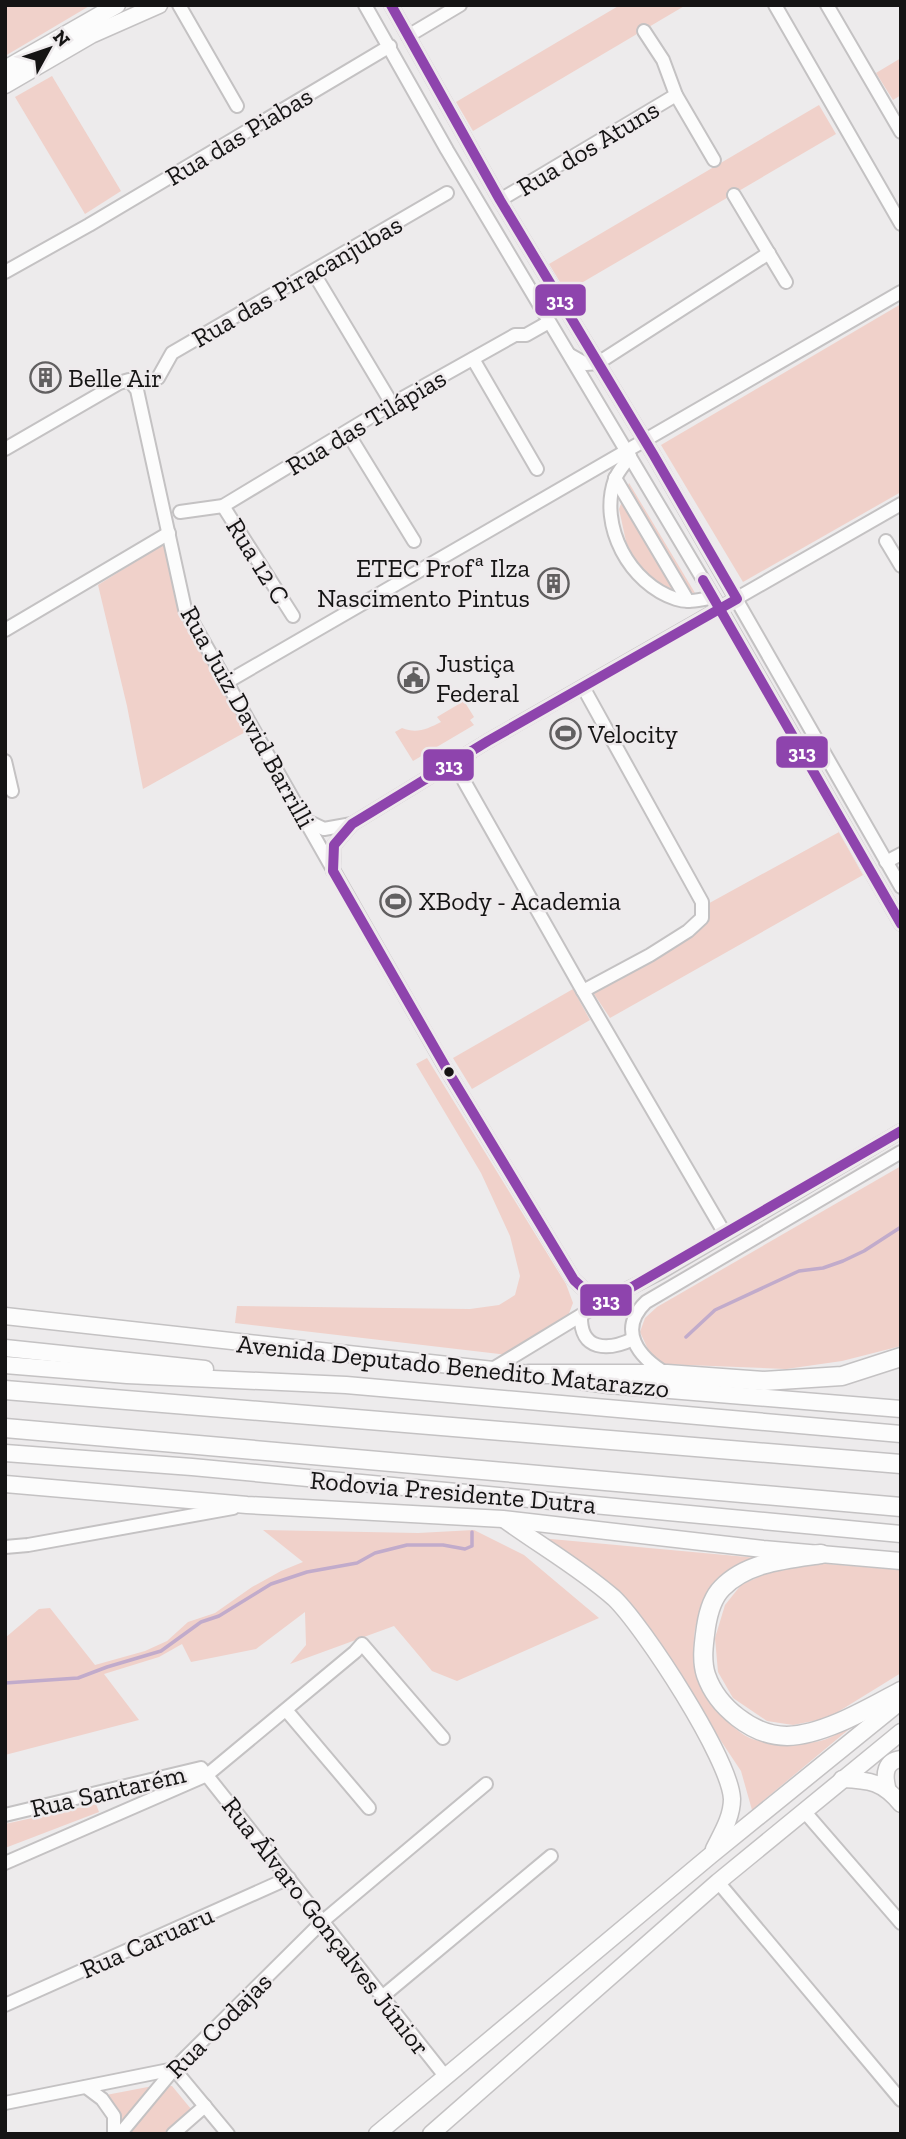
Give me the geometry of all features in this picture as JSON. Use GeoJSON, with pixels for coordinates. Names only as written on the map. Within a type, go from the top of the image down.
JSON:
{"type":"FeatureCollection","features":[{"type":"Feature","properties":{"kind":"highway"},"geometry":{"type":"LineString","coordinates":[[528,1374],[667,1374],[764,1381],[842,1376],[901,1357]]}},
{"type":"Feature","properties":{"kind":"highway"},"geometry":{"type":"LineString","coordinates":[[5,1390],[901,1464]]}},
{"type":"Feature","properties":{"kind":"highway","name":"Rodovia Presidente Dutra"},"geometry":{"type":"LineString","coordinates":[[5,1428],[901,1507]]}},
{"type":"Feature","properties":{"kind":"highway"},"geometry":{"type":"LineString","coordinates":[[821,1554],[760,1565],[742,1573],[717,1593],[708,1615],[704,1640],[706,1674],[712,1686],[722,1701],[746,1723],[772,1734],[788,1736],[820,1729],[901,1691]]}},
{"type":"Feature","properties":{"kind":"main road"},"geometry":{"type":"LineString","coordinates":[[5,69],[117,5]]}},
{"type":"Feature","properties":{"kind":"main road"},"geometry":{"type":"LineString","coordinates":[[5,85],[91,35],[159,5]]}},
{"type":"Feature","properties":{"kind":"main road","name":"Avenida Deputado Benedito Matarazzo"},"geometry":{"type":"LineString","coordinates":[[5,1316],[609,1385],[901,1409]]}},
{"type":"Feature","properties":{"kind":"main road"},"geometry":{"type":"LineString","coordinates":[[5,1348],[346,1385],[901,1434]]}},
{"type":"Feature","properties":{"kind":"main road"},"geometry":{"type":"LineString","coordinates":[[5,1365],[127,1375],[346,1385]]}},
{"type":"Feature","properties":{"kind":"main road","name":"Rodovia Presidente Dutra"},"geometry":{"type":"LineString","coordinates":[[5,1453],[192,1466],[901,1534]]}},
{"type":"Feature","properties":{"kind":"main road"},"geometry":{"type":"LineString","coordinates":[[5,1459],[59,1457]]}},
{"type":"Feature","properties":{"kind":"main road"},"geometry":{"type":"LineString","coordinates":[[5,1484],[247,1505],[503,1519],[901,1561]]}},
{"type":"Feature","properties":{"kind":"main road"},"geometry":{"type":"LineString","coordinates":[[503,1519],[593,1581],[631,1616],[652,1645],[715,1752],[729,1787],[732,1799],[730,1813],[710,1855]]}},
{"type":"Feature","properties":{"kind":"main road"},"geometry":{"type":"LineString","coordinates":[[377,2134],[710,1855],[901,1702]]}},
{"type":"Feature","properties":{"kind":"main road"},"geometry":{"type":"LineString","coordinates":[[431,2134],[718,1882],[901,1732]]}},
{"type":"Feature","properties":{"kind":"main road"},"geometry":{"type":"LineString","coordinates":[[901,1759],[890,1764],[885,1778],[887,1787],[901,1804]]}},
{"type":"Feature","properties":{"kind":"main road"},"geometry":{"type":"LineString","coordinates":[[842,1779],[863,1780],[887,1787]]}},
{"type":"Feature","properties":{"kind":"street"},"geometry":{"type":"LineString","coordinates":[[179,5],[237,106]]}},
{"type":"Feature","properties":{"kind":"street"},"geometry":{"type":"LineString","coordinates":[[365,5],[447,150],[716,603],[901,924]]}},
{"type":"Feature","properties":{"kind":"street"},"geometry":{"type":"LineString","coordinates":[[391,5],[500,200],[737,599],[901,887]]}},
{"type":"Feature","properties":{"kind":"street"},"geometry":{"type":"LineString","coordinates":[[408,36],[460,5]]}},
{"type":"Feature","properties":{"kind":"street"},"geometry":{"type":"LineString","coordinates":[[775,5],[901,224]]}},
{"type":"Feature","properties":{"kind":"street"},"geometry":{"type":"LineString","coordinates":[[827,5],[901,132]]}},
{"type":"Feature","properties":{"kind":"street"},"geometry":{"type":"LineString","coordinates":[[644,31],[663,60],[676,95],[714,160]]}},
{"type":"Feature","properties":{"kind":"street","name":"Rua das Piabas"},"geometry":{"type":"LineString","coordinates":[[5,272],[390,46]]}},
{"type":"Feature","properties":{"kind":"street","name":"Rua dos Atuns"},"geometry":{"type":"LineString","coordinates":[[500,200],[676,95]]}},
{"type":"Feature","properties":{"kind":"street"},"geometry":{"type":"LineString","coordinates":[[447,150],[465,139]]}},
{"type":"Feature","properties":{"kind":"street","name":"Rua das Piracanjubas"},"geometry":{"type":"LineString","coordinates":[[158,378],[172,353],[447,193]]}},
{"type":"Feature","properties":{"kind":"street"},"geometry":{"type":"LineString","coordinates":[[734,195],[786,282]]}},
{"type":"Feature","properties":{"kind":"street"},"geometry":{"type":"LineString","coordinates":[[569,354],[586,364],[598,363],[769,253]]}},
{"type":"Feature","properties":{"kind":"street"},"geometry":{"type":"LineString","coordinates":[[313,272],[392,404]]}},
{"type":"Feature","properties":{"kind":"street"},"geometry":{"type":"LineString","coordinates":[[227,682],[628,454],[644,441],[901,292]]}},
{"type":"Feature","properties":{"kind":"street","name":"Rua das Tilápias"},"geometry":{"type":"LineString","coordinates":[[180,512],[223,506],[392,404],[515,335],[526,335],[549,322]]}},
{"type":"Feature","properties":{"kind":"street"},"geometry":{"type":"LineString","coordinates":[[473,359],[537,469]]}},
{"type":"Feature","properties":{"kind":"street","name":"Rua Juiz David Barrilli"},"geometry":{"type":"LineString","coordinates":[[5,449],[119,383],[129,380],[134,384],[185,609],[373,942],[574,1280],[587,1292],[606,1300]]}},
{"type":"Feature","properties":{"kind":"street"},"geometry":{"type":"LineString","coordinates":[[347,432],[414,541]]}},
{"type":"Feature","properties":{"kind":"street"},"geometry":{"type":"LineString","coordinates":[[628,454],[615,478],[610,518],[617,539],[626,559],[637,574],[661,592],[688,601],[716,603],[737,599],[901,504]]}},
{"type":"Feature","properties":{"kind":"street"},"geometry":{"type":"LineString","coordinates":[[615,478],[688,601]]}},
{"type":"Feature","properties":{"kind":"street","name":"Rua 12 C"},"geometry":{"type":"LineString","coordinates":[[223,506],[293,616]]}},
{"type":"Feature","properties":{"kind":"street"},"geometry":{"type":"LineString","coordinates":[[5,629],[169,533]]}},
{"type":"Feature","properties":{"kind":"street"},"geometry":{"type":"LineString","coordinates":[[886,541],[901,566]]}},
{"type":"Feature","properties":{"kind":"street"},"geometry":{"type":"LineString","coordinates":[[333,871],[334,845],[352,824],[583,687],[716,603]]}},
{"type":"Feature","properties":{"kind":"street"},"geometry":{"type":"LineString","coordinates":[[583,687],[702,902],[703,912],[698,923],[688,931],[583,991]]}},
{"type":"Feature","properties":{"kind":"street"},"geometry":{"type":"LineString","coordinates":[[470,752],[463,766],[464,781],[725,1234]]}},
{"type":"Feature","properties":{"kind":"street"},"geometry":{"type":"LineString","coordinates":[[5,761],[12,791]]}},
{"type":"Feature","properties":{"kind":"street"},"geometry":{"type":"LineString","coordinates":[[303,820],[324,829],[352,824]]}},
{"type":"Feature","properties":{"kind":"street"},"geometry":{"type":"LineString","coordinates":[[846,829],[866,829]]}},
{"type":"Feature","properties":{"kind":"street"},"geometry":{"type":"LineString","coordinates":[[886,862],[901,854]]}},
{"type":"Feature","properties":{"kind":"street"},"geometry":{"type":"LineString","coordinates":[[491,1370],[606,1300],[661,1272],[901,1131]]}},
{"type":"Feature","properties":{"kind":"street"},"geometry":{"type":"LineString","coordinates":[[667,1374],[646,1359],[633,1339],[632,1322],[637,1311],[646,1302],[901,1152]]}},
{"type":"Feature","properties":{"kind":"street"},"geometry":{"type":"LineString","coordinates":[[581,1316],[584,1334],[596,1345],[612,1347],[633,1339]]}},
{"type":"Feature","properties":{"kind":"street"},"geometry":{"type":"LineString","coordinates":[[5,1547],[247,1505]]}},
{"type":"Feature","properties":{"kind":"street"},"geometry":{"type":"LineString","coordinates":[[5,1863],[207,1776],[362,1644],[443,1738]]}},
{"type":"Feature","properties":{"kind":"street"},"geometry":{"type":"LineString","coordinates":[[286,1710],[369,1808]]}},
{"type":"Feature","properties":{"kind":"street","name":"Rua Santarém"},"geometry":{"type":"LineString","coordinates":[[5,1815],[201,1768],[207,1776]]}},
{"type":"Feature","properties":{"kind":"street","name":"Rua Álvaro Gonçalves Júnior"},"geometry":{"type":"LineString","coordinates":[[207,1776],[445,2076]]}},
{"type":"Feature","properties":{"kind":"street","name":"Rua Codajas"},"geometry":{"type":"LineString","coordinates":[[120,2134],[174,2069],[323,1921],[486,1784]]}},
{"type":"Feature","properties":{"kind":"street"},"geometry":{"type":"LineString","coordinates":[[804,1811],[901,1923]]}},
{"type":"Feature","properties":{"kind":"street"},"geometry":{"type":"LineString","coordinates":[[383,1996],[551,1856]]}},
{"type":"Feature","properties":{"kind":"street","name":"Rua Caruaru"},"geometry":{"type":"LineString","coordinates":[[5,2006],[289,1878]]}},
{"type":"Feature","properties":{"kind":"street"},"geometry":{"type":"LineString","coordinates":[[718,1882],[901,2100]]}},
{"type":"Feature","properties":{"kind":"street"},"geometry":{"type":"LineString","coordinates":[[5,2103],[174,2069],[228,2134]]}},
{"type":"Feature","properties":{"kind":"street"},"geometry":{"type":"LineString","coordinates":[[86,2087],[102,2099],[114,2116],[114,2134]]}},
{"type":"Feature","properties":{"kind":"street"},"geometry":{"type":"LineString","coordinates":[[173,2134],[205,2106]]}},
{"type":"Feature","properties":{"kind":"shaded area"},"geometry":{"type":"Polygon","coordinates":[[[5,5],[91,5],[5,56],[5,5]]]}},
{"type":"Feature","properties":{"kind":"shaded area"},"geometry":{"type":"Polygon","coordinates":[[[620,5],[686,5],[473,131],[456,102],[620,5]]]}},
{"type":"Feature","properties":{"kind":"shaded area"},"geometry":{"type":"Polygon","coordinates":[[[901,58],[901,95],[893,100],[876,73],[901,58]]]}},
{"type":"Feature","properties":{"kind":"shaded area"},"geometry":{"type":"Polygon","coordinates":[[[52,76],[121,191],[85,214],[15,97],[52,76]]]}},
{"type":"Feature","properties":{"kind":"shaded area"},"geometry":{"type":"Polygon","coordinates":[[[819,105],[836,134],[566,292],[549,264],[819,105]]]}},
{"type":"Feature","properties":{"kind":"shaded area"},"geometry":{"type":"Polygon","coordinates":[[[901,304],[901,492],[743,582],[661,445],[901,304]]]}},
{"type":"Feature","properties":{"kind":"shaded area"},"geometry":{"type":"Polygon","coordinates":[[[629,483],[695,593],[670,591],[640,569],[627,546],[619,509],[629,483]]]}},
{"type":"Feature","properties":{"kind":"shaded area"},"geometry":{"type":"Polygon","coordinates":[[[168,541],[183,610],[249,730],[143,789],[127,706],[98,585],[168,541]]]}},
{"type":"Feature","properties":{"kind":"shaded area"},"geometry":{"type":"Polygon","coordinates":[[[464,701],[474,717],[470,720],[474,725],[413,761],[395,732],[402,728],[417,731],[431,727],[441,722],[437,717],[464,701]]]}},
{"type":"Feature","properties":{"kind":"shaded area"},"geometry":{"type":"Polygon","coordinates":[[[839,832],[863,875],[610,1018],[590,988],[696,928],[704,906],[839,832]]]}},
{"type":"Feature","properties":{"kind":"shaded area"},"geometry":{"type":"Polygon","coordinates":[[[573,989],[590,1020],[472,1089],[453,1058],[573,989]]]}},
{"type":"Feature","properties":{"kind":"shaded area"},"geometry":{"type":"Polygon","coordinates":[[[427,1058],[566,1284],[573,1303],[568,1316],[508,1355],[235,1323],[237,1306],[470,1309],[499,1305],[515,1295],[520,1276],[510,1236],[481,1173],[416,1064],[427,1058]]]}},
{"type":"Feature","properties":{"kind":"shaded area"},"geometry":{"type":"Polygon","coordinates":[[[901,1166],[901,1346],[842,1361],[786,1369],[661,1364],[651,1356],[640,1332],[645,1318],[657,1307],[901,1166]]]}},
{"type":"Feature","properties":{"kind":"shaded area"},"geometry":{"type":"Polygon","coordinates":[[[263,1530],[418,1533],[474,1530],[524,1555],[599,1618],[457,1681],[432,1671],[394,1626],[290,1664],[306,1645],[305,1612],[256,1649],[191,1662],[182,1644],[159,1657],[104,1674],[139,1720],[5,1755],[5,1638],[39,1609],[50,1608],[95,1665],[145,1651],[167,1641],[188,1622],[215,1613],[252,1587],[303,1562],[263,1530]]]}},
{"type":"Feature","properties":{"kind":"shaded area"},"geometry":{"type":"Polygon","coordinates":[[[540,1538],[758,1558],[732,1569],[715,1585],[697,1620],[695,1657],[698,1676],[706,1694],[730,1723],[755,1740],[788,1744],[820,1741],[854,1725],[752,1810],[741,1771],[635,1612],[540,1538]]]}},
{"type":"Feature","properties":{"kind":"shaded area"},"geometry":{"type":"Polygon","coordinates":[[[816,1563],[901,1570],[901,1673],[828,1718],[793,1725],[767,1721],[733,1698],[718,1672],[715,1638],[725,1605],[741,1585],[765,1574],[816,1563]]]}},
{"type":"Feature","properties":{"kind":"shaded area"},"geometry":{"type":"Polygon","coordinates":[[[96,1804],[99,1812],[5,1848],[5,1824],[96,1804]]]}},
{"type":"Feature","properties":{"kind":"shaded area"},"geometry":{"type":"Polygon","coordinates":[[[153,2086],[172,2086],[191,2109],[163,2134],[126,2134],[116,2108],[106,2095],[153,2086]]]}},
{"type":"Feature","properties":{"kind":"waterway"},"geometry":{"type":"LineString","coordinates":[[686,1337],[715,1310],[799,1271],[823,1268],[843,1261],[901,1227]]}},
{"type":"Feature","properties":{"kind":"waterway"},"geometry":{"type":"LineString","coordinates":[[5,1683],[78,1678],[161,1651],[201,1622],[219,1616],[271,1584],[307,1572],[357,1563],[375,1553],[407,1545],[443,1545],[465,1549],[472,1546],[472,1532]]}},
{"type":"Feature","properties":{"kind":"transit line","name":"313"},"geometry":{"type":"LineString","coordinates":[[391,5],[500,200],[737,599],[488,741],[352,824],[334,845],[333,871],[449,1073],[574,1280],[587,1292],[606,1300],[632,1287],[901,1131]]}},
{"type":"Feature","properties":{"kind":"transit line","name":"313"},"geometry":{"type":"LineString","coordinates":[[703,580],[901,924]]}},
{"type":"Feature","properties":{"kind":"place","name":"Belle Air"},"geometry":{"type":"Point","coordinates":[45,378]}},
{"type":"Feature","properties":{"kind":"place","name":"ETEC Profª Ilza Nascimento Pintus"},"geometry":{"type":"Point","coordinates":[553,583]}},
{"type":"Feature","properties":{"kind":"place","name":"Justiça Federal"},"geometry":{"type":"Point","coordinates":[413,678]}},
{"type":"Feature","properties":{"kind":"place","name":"Velocity"},"geometry":{"type":"Point","coordinates":[565,734]}},
{"type":"Feature","properties":{"kind":"place","name":"XBody - Academia"},"geometry":{"type":"Point","coordinates":[396,901]}}]}
